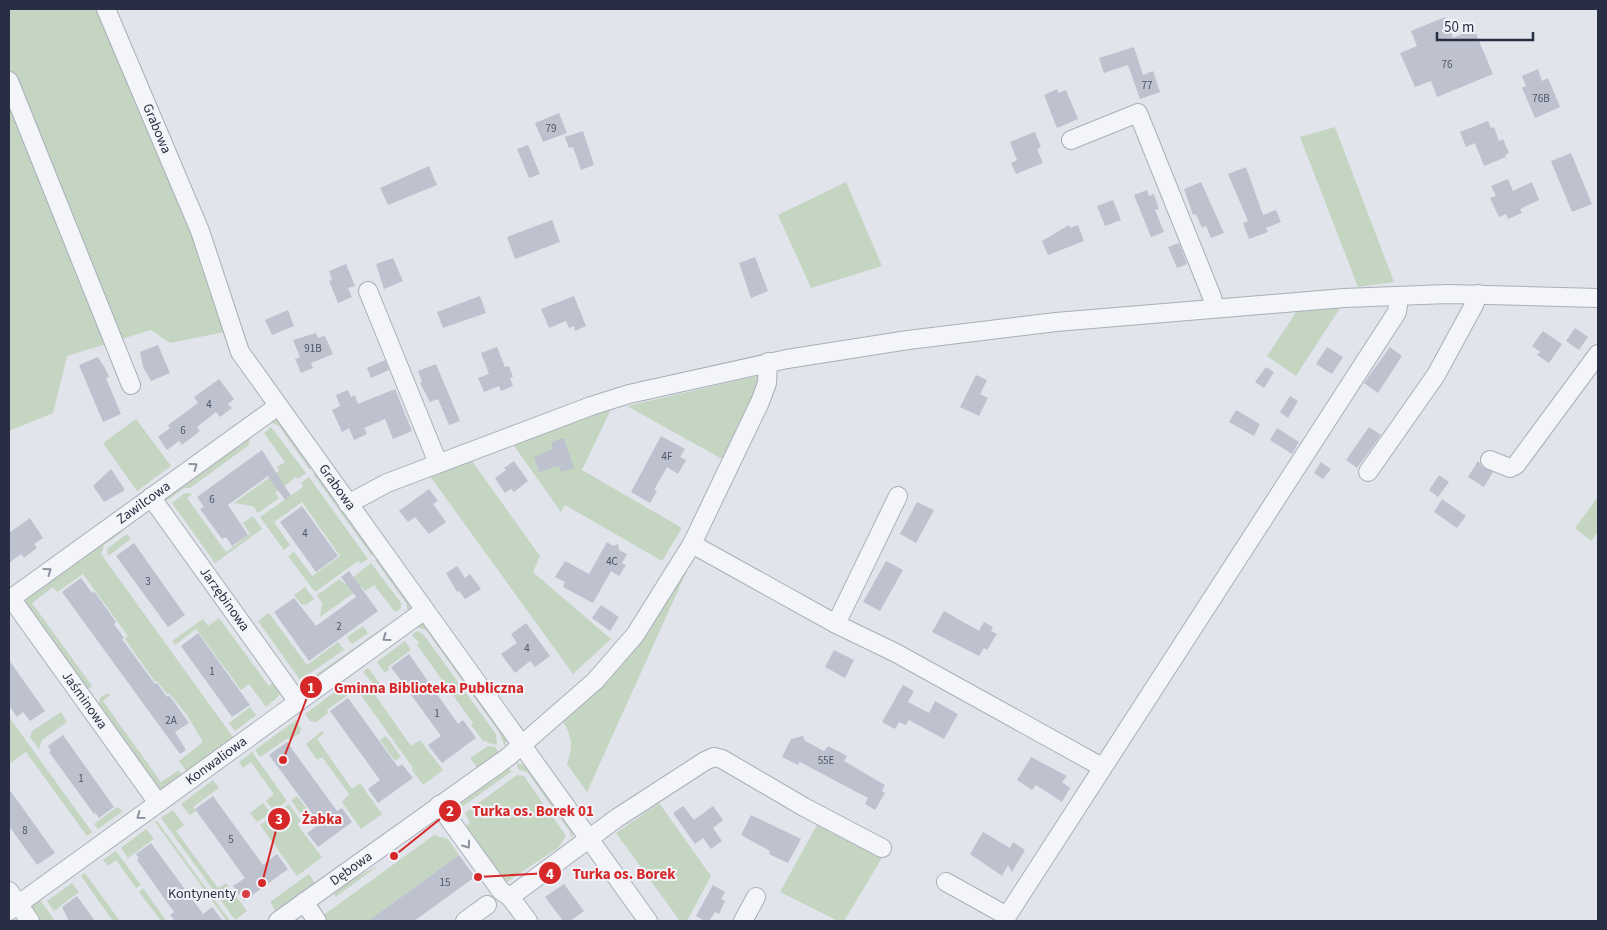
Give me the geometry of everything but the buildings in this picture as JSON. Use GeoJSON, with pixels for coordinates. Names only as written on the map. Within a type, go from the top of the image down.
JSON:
{"type":"FeatureCollection","features":[{"type":"Feature","properties":{"kind":"street","name":"Grabowa"},"geometry":{"type":"LineString","coordinates":[[106,9],[204,240],[238,348],[648,921]]}},
{"type":"Feature","properties":{"kind":"street"},"geometry":{"type":"LineString","coordinates":[[9,81],[131,385]]}},
{"type":"Feature","properties":{"kind":"street"},"geometry":{"type":"LineString","coordinates":[[1071,140],[1138,113],[1212,297],[1214,308]]}},
{"type":"Feature","properties":{"kind":"street"},"geometry":{"type":"LineString","coordinates":[[368,291],[438,463]]}},
{"type":"Feature","properties":{"kind":"street"},"geometry":{"type":"LineString","coordinates":[[348,504],[387,483],[608,400],[768,362],[908,340],[1056,322],[1214,308],[1399,296],[1478,294],[1598,298]]}},
{"type":"Feature","properties":{"kind":"street"},"geometry":{"type":"LineString","coordinates":[[1368,472],[1436,374],[1474,305],[1478,294]]}},
{"type":"Feature","properties":{"kind":"street"},"geometry":{"type":"LineString","coordinates":[[946,882],[1007,916],[1397,312],[1399,296]]}},
{"type":"Feature","properties":{"kind":"street"},"geometry":{"type":"LineString","coordinates":[[1490,460],[1510,468],[1516,465],[1598,354]]}},
{"type":"Feature","properties":{"kind":"street","name":"Dębowa"},"geometry":{"type":"LineString","coordinates":[[278,921],[523,746],[595,681],[622,652],[649,615],[692,544],[760,402],[768,378],[768,362]]}},
{"type":"Feature","properties":{"kind":"street","name":"Zawilcowa"},"geometry":{"type":"LineString","coordinates":[[10,599],[278,406]]}},
{"type":"Feature","properties":{"kind":"street"},"geometry":{"type":"LineString","coordinates":[[836,624],[898,496]]}},
{"type":"Feature","properties":{"kind":"street","name":"Jarzębinowa"},"geometry":{"type":"LineString","coordinates":[[151,497],[298,702]]}},
{"type":"Feature","properties":{"kind":"street"},"geometry":{"type":"LineString","coordinates":[[692,544],[836,624],[880,644],[1102,767]]}},
{"type":"Feature","properties":{"kind":"street","name":"Jaśminowa"},"geometry":{"type":"LineString","coordinates":[[10,599],[158,803]]}},
{"type":"Feature","properties":{"kind":"street","name":"Konwaliowa"},"geometry":{"type":"LineString","coordinates":[[12,902],[158,803],[425,610]]}},
{"type":"Feature","properties":{"kind":"street"},"geometry":{"type":"LineString","coordinates":[[510,897],[617,818],[710,758],[718,757],[804,807],[882,848]]}},
{"type":"Feature","properties":{"kind":"street"},"geometry":{"type":"LineString","coordinates":[[440,805],[501,891],[510,897],[528,921]]}},
{"type":"Feature","properties":{"kind":"street"},"geometry":{"type":"LineString","coordinates":[[743,921],[756,896]]}},
{"type":"Feature","properties":{"kind":"street"},"geometry":{"type":"LineString","coordinates":[[12,902],[30,921]]}},
{"type":"Feature","properties":{"kind":"street"},"geometry":{"type":"LineString","coordinates":[[304,902],[317,921]]}},
{"type":"Feature","properties":{"kind":"street"},"geometry":{"type":"LineString","coordinates":[[465,921],[487,905]]}},
{"type":"Feature","properties":{"kind":"green space"},"geometry":{"type":"Polygon","coordinates":[[[9,9],[99,9],[206,268],[224,332],[170,343],[151,330],[67,356],[53,413],[9,431],[9,9]]]}},
{"type":"Feature","properties":{"kind":"green space"},"geometry":{"type":"Polygon","coordinates":[[[1335,127],[1394,282],[1358,287],[1300,137],[1335,127]]]}},
{"type":"Feature","properties":{"kind":"green space"},"geometry":{"type":"Polygon","coordinates":[[[846,182],[882,266],[811,288],[778,215],[846,182]]]}},
{"type":"Feature","properties":{"kind":"green space"},"geometry":{"type":"Polygon","coordinates":[[[1299,308],[1340,308],[1296,376],[1267,356],[1299,308]]]}},
{"type":"Feature","properties":{"kind":"green space"},"geometry":{"type":"Polygon","coordinates":[[[761,375],[756,403],[722,459],[627,406],[761,375]]]}},
{"type":"Feature","properties":{"kind":"green space"},"geometry":{"type":"Polygon","coordinates":[[[611,409],[582,470],[682,528],[662,561],[565,505],[561,512],[512,443],[611,409]]]}},
{"type":"Feature","properties":{"kind":"green space"},"geometry":{"type":"Polygon","coordinates":[[[136,419],[171,466],[137,491],[103,443],[136,419]]]}},
{"type":"Feature","properties":{"kind":"green space"},"geometry":{"type":"Polygon","coordinates":[[[275,419],[281,421],[314,467],[310,470],[279,426],[270,422],[275,419]]]}},
{"type":"Feature","properties":{"kind":"green space"},"geometry":{"type":"Polygon","coordinates":[[[271,427],[306,473],[298,479],[296,477],[275,493],[279,498],[258,513],[253,506],[234,503],[279,471],[277,467],[285,462],[264,433],[271,427]]]}},
{"type":"Feature","properties":{"kind":"green space"},"geometry":{"type":"Polygon","coordinates":[[[250,437],[249,445],[190,488],[184,488],[164,503],[163,496],[250,437]]]}},
{"type":"Feature","properties":{"kind":"green space"},"geometry":{"type":"Polygon","coordinates":[[[469,457],[540,556],[533,572],[611,639],[573,674],[427,472],[469,457]]]}},
{"type":"Feature","properties":{"kind":"green space"},"geometry":{"type":"Polygon","coordinates":[[[317,471],[376,553],[372,556],[313,474],[317,471]]]}},
{"type":"Feature","properties":{"kind":"green space"},"geometry":{"type":"Polygon","coordinates":[[[309,477],[368,559],[360,564],[358,561],[315,592],[288,556],[294,552],[312,576],[340,556],[302,502],[274,522],[290,545],[284,550],[260,517],[303,487],[301,483],[309,477]]]}},
{"type":"Feature","properties":{"kind":"green space"},"geometry":{"type":"Polygon","coordinates":[[[185,493],[192,494],[187,498],[226,552],[250,534],[243,523],[253,516],[262,529],[215,563],[172,503],[185,493]]]}},
{"type":"Feature","properties":{"kind":"green space"},"geometry":{"type":"Polygon","coordinates":[[[1598,497],[1598,532],[1591,541],[1575,528],[1598,497]]]}},
{"type":"Feature","properties":{"kind":"green space"},"geometry":{"type":"Polygon","coordinates":[[[117,531],[123,531],[104,545],[101,554],[235,740],[189,775],[179,761],[203,742],[187,715],[169,693],[167,694],[157,681],[155,682],[125,639],[128,636],[83,574],[57,592],[53,587],[32,603],[92,686],[89,688],[82,687],[23,605],[24,596],[117,531]]]}},
{"type":"Feature","properties":{"kind":"green space"},"geometry":{"type":"Polygon","coordinates":[[[127,534],[131,539],[108,556],[107,549],[127,534]]]}},
{"type":"Feature","properties":{"kind":"green space"},"geometry":{"type":"Polygon","coordinates":[[[694,555],[587,792],[567,764],[571,750],[571,740],[560,717],[694,555]]]}},
{"type":"Feature","properties":{"kind":"green space"},"geometry":{"type":"Polygon","coordinates":[[[379,557],[413,603],[409,616],[406,603],[375,560],[379,557]]]}},
{"type":"Feature","properties":{"kind":"green space"},"geometry":{"type":"Polygon","coordinates":[[[371,563],[401,603],[401,608],[395,612],[374,585],[365,591],[362,587],[320,617],[322,603],[317,595],[340,579],[345,584],[371,563]]]}},
{"type":"Feature","properties":{"kind":"green space"},"geometry":{"type":"Polygon","coordinates":[[[305,587],[314,599],[306,605],[302,605],[294,595],[305,587]]]}},
{"type":"Feature","properties":{"kind":"green space"},"geometry":{"type":"Polygon","coordinates":[[[269,613],[307,665],[338,642],[344,650],[300,680],[258,621],[269,613]]]}},
{"type":"Feature","properties":{"kind":"green space"},"geometry":{"type":"Polygon","coordinates":[[[219,618],[269,686],[275,681],[284,691],[266,707],[249,684],[241,690],[196,629],[175,645],[172,641],[203,619],[208,626],[219,618]]]}},
{"type":"Feature","properties":{"kind":"green space"},"geometry":{"type":"Polygon","coordinates":[[[421,622],[428,625],[507,738],[505,747],[499,732],[426,630],[417,627],[421,622]]]}},
{"type":"Feature","properties":{"kind":"green space"},"geometry":{"type":"Polygon","coordinates":[[[387,625],[387,629],[303,691],[297,688],[387,625]]]}},
{"type":"Feature","properties":{"kind":"green space"},"geometry":{"type":"Polygon","coordinates":[[[363,626],[368,633],[352,644],[347,637],[363,626]]]}},
{"type":"Feature","properties":{"kind":"green space"},"geometry":{"type":"Polygon","coordinates":[[[417,631],[423,634],[496,734],[497,745],[488,743],[486,740],[484,742],[471,725],[473,723],[417,645],[419,643],[412,635],[417,631]]]}},
{"type":"Feature","properties":{"kind":"green space"},"geometry":{"type":"Polygon","coordinates":[[[405,641],[411,650],[388,667],[389,670],[385,673],[377,662],[405,641]]]}},
{"type":"Feature","properties":{"kind":"green space"},"geometry":{"type":"Polygon","coordinates":[[[368,668],[384,689],[375,695],[411,746],[420,740],[443,770],[423,785],[358,691],[362,688],[367,695],[377,688],[363,672],[368,668]]]}},
{"type":"Feature","properties":{"kind":"green space"},"geometry":{"type":"Polygon","coordinates":[[[347,683],[353,691],[327,710],[328,713],[317,722],[310,721],[305,714],[347,683]]]}},
{"type":"Feature","properties":{"kind":"green space"},"geometry":{"type":"Polygon","coordinates":[[[108,693],[110,695],[103,701],[161,782],[179,770],[184,778],[174,786],[163,790],[155,787],[98,708],[100,698],[108,693]]]}},
{"type":"Feature","properties":{"kind":"green space"},"geometry":{"type":"Polygon","coordinates":[[[250,707],[256,715],[235,731],[229,723],[250,707]]]}},
{"type":"Feature","properties":{"kind":"green space"},"geometry":{"type":"Polygon","coordinates":[[[61,712],[67,722],[42,740],[39,749],[30,737],[32,731],[61,712]]]}},
{"type":"Feature","properties":{"kind":"green space"},"geometry":{"type":"Polygon","coordinates":[[[9,717],[92,832],[87,836],[26,752],[9,764],[9,717]]]}},
{"type":"Feature","properties":{"kind":"green space"},"geometry":{"type":"Polygon","coordinates":[[[296,720],[301,728],[300,733],[290,740],[288,738],[260,757],[255,750],[296,720]]]}},
{"type":"Feature","properties":{"kind":"green space"},"geometry":{"type":"Polygon","coordinates":[[[322,731],[324,733],[317,739],[352,789],[360,783],[382,814],[361,829],[342,802],[349,794],[322,757],[317,760],[306,744],[322,731]]]}},
{"type":"Feature","properties":{"kind":"green space"},"geometry":{"type":"Polygon","coordinates":[[[386,736],[401,757],[395,761],[380,740],[386,736]]]}},
{"type":"Feature","properties":{"kind":"green space"},"geometry":{"type":"Polygon","coordinates":[[[488,746],[495,747],[500,754],[478,769],[470,758],[488,746]]]}},
{"type":"Feature","properties":{"kind":"green space"},"geometry":{"type":"Polygon","coordinates":[[[252,752],[287,801],[274,811],[266,801],[274,794],[251,762],[243,768],[239,762],[252,752]]]}},
{"type":"Feature","properties":{"kind":"green space"},"geometry":{"type":"Polygon","coordinates":[[[516,763],[531,767],[573,829],[572,840],[570,832],[527,772],[519,770],[516,763]]]}},
{"type":"Feature","properties":{"kind":"green space"},"geometry":{"type":"Polygon","coordinates":[[[509,766],[511,772],[459,809],[457,819],[455,817],[458,802],[509,766]]]}},
{"type":"Feature","properties":{"kind":"green space"},"geometry":{"type":"Polygon","coordinates":[[[517,775],[524,776],[566,836],[558,848],[505,883],[464,827],[470,823],[465,813],[517,775]]]}},
{"type":"Feature","properties":{"kind":"green space"},"geometry":{"type":"Polygon","coordinates":[[[213,780],[219,788],[193,807],[196,811],[190,815],[181,804],[213,780]]]}},
{"type":"Feature","properties":{"kind":"green space"},"geometry":{"type":"Polygon","coordinates":[[[297,796],[312,815],[305,820],[291,800],[297,796]]]}},
{"type":"Feature","properties":{"kind":"green space"},"geometry":{"type":"Polygon","coordinates":[[[263,803],[271,813],[257,822],[250,813],[263,803]]]}},
{"type":"Feature","properties":{"kind":"green space"},"geometry":{"type":"Polygon","coordinates":[[[659,803],[711,876],[687,921],[680,921],[616,833],[659,803]]]}},
{"type":"Feature","properties":{"kind":"green space"},"geometry":{"type":"Polygon","coordinates":[[[289,804],[301,821],[297,824],[322,857],[297,876],[260,825],[289,804]]]}},
{"type":"Feature","properties":{"kind":"green space"},"geometry":{"type":"Polygon","coordinates":[[[117,807],[123,811],[98,829],[94,824],[117,807]]]}},
{"type":"Feature","properties":{"kind":"green space"},"geometry":{"type":"Polygon","coordinates":[[[173,810],[184,825],[176,831],[218,888],[226,883],[247,911],[235,920],[161,818],[173,810]]]}},
{"type":"Feature","properties":{"kind":"green space"},"geometry":{"type":"Polygon","coordinates":[[[157,821],[230,921],[227,921],[155,822],[157,821]]]}},
{"type":"Feature","properties":{"kind":"green space"},"geometry":{"type":"Polygon","coordinates":[[[817,825],[882,858],[844,921],[838,921],[780,892],[817,825]]]}},
{"type":"Feature","properties":{"kind":"green space"},"geometry":{"type":"Polygon","coordinates":[[[146,829],[154,839],[128,858],[121,848],[146,829]]]}},
{"type":"Feature","properties":{"kind":"green space"},"geometry":{"type":"Polygon","coordinates":[[[434,835],[448,839],[459,855],[368,921],[323,921],[321,917],[434,835]]]}},
{"type":"Feature","properties":{"kind":"green space"},"geometry":{"type":"Polygon","coordinates":[[[116,851],[141,885],[136,888],[116,860],[108,866],[103,860],[116,851]]]}},
{"type":"Feature","properties":{"kind":"green space"},"geometry":{"type":"Polygon","coordinates":[[[379,865],[336,897],[331,891],[379,865]]]}},
{"type":"Feature","properties":{"kind":"green space"},"geometry":{"type":"Polygon","coordinates":[[[85,873],[120,921],[113,921],[81,876],[85,873]]]}},
{"type":"Feature","properties":{"kind":"green space"},"geometry":{"type":"Polygon","coordinates":[[[309,874],[316,885],[277,913],[270,902],[309,874]]]}},
{"type":"Feature","properties":{"kind":"green space"},"geometry":{"type":"Polygon","coordinates":[[[72,883],[79,892],[54,911],[47,901],[72,883]]]}},
{"type":"Feature","properties":{"kind":"green space"},"geometry":{"type":"Polygon","coordinates":[[[143,888],[165,919],[161,921],[139,892],[143,888]]]}},
{"type":"Feature","properties":{"kind":"green space"},"geometry":{"type":"Polygon","coordinates":[[[38,897],[55,921],[37,921],[29,907],[38,897]]]}},
{"type":"Feature","properties":{"kind":"place","name":"Gminna Biblioteka Publiczna"},"geometry":{"type":"Point","coordinates":[283,760]}},
{"type":"Feature","properties":{"kind":"place","name":"Turka os. Borek 01"},"geometry":{"type":"Point","coordinates":[394,856]}},
{"type":"Feature","properties":{"kind":"place","name":"Turka os. Borek"},"geometry":{"type":"Point","coordinates":[478,877]}},
{"type":"Feature","properties":{"kind":"place","name":"Żabka"},"geometry":{"type":"Point","coordinates":[262,883]}},
{"type":"Feature","properties":{"kind":"place","name":"Kontynenty"},"geometry":{"type":"Point","coordinates":[246,894]}}]}
